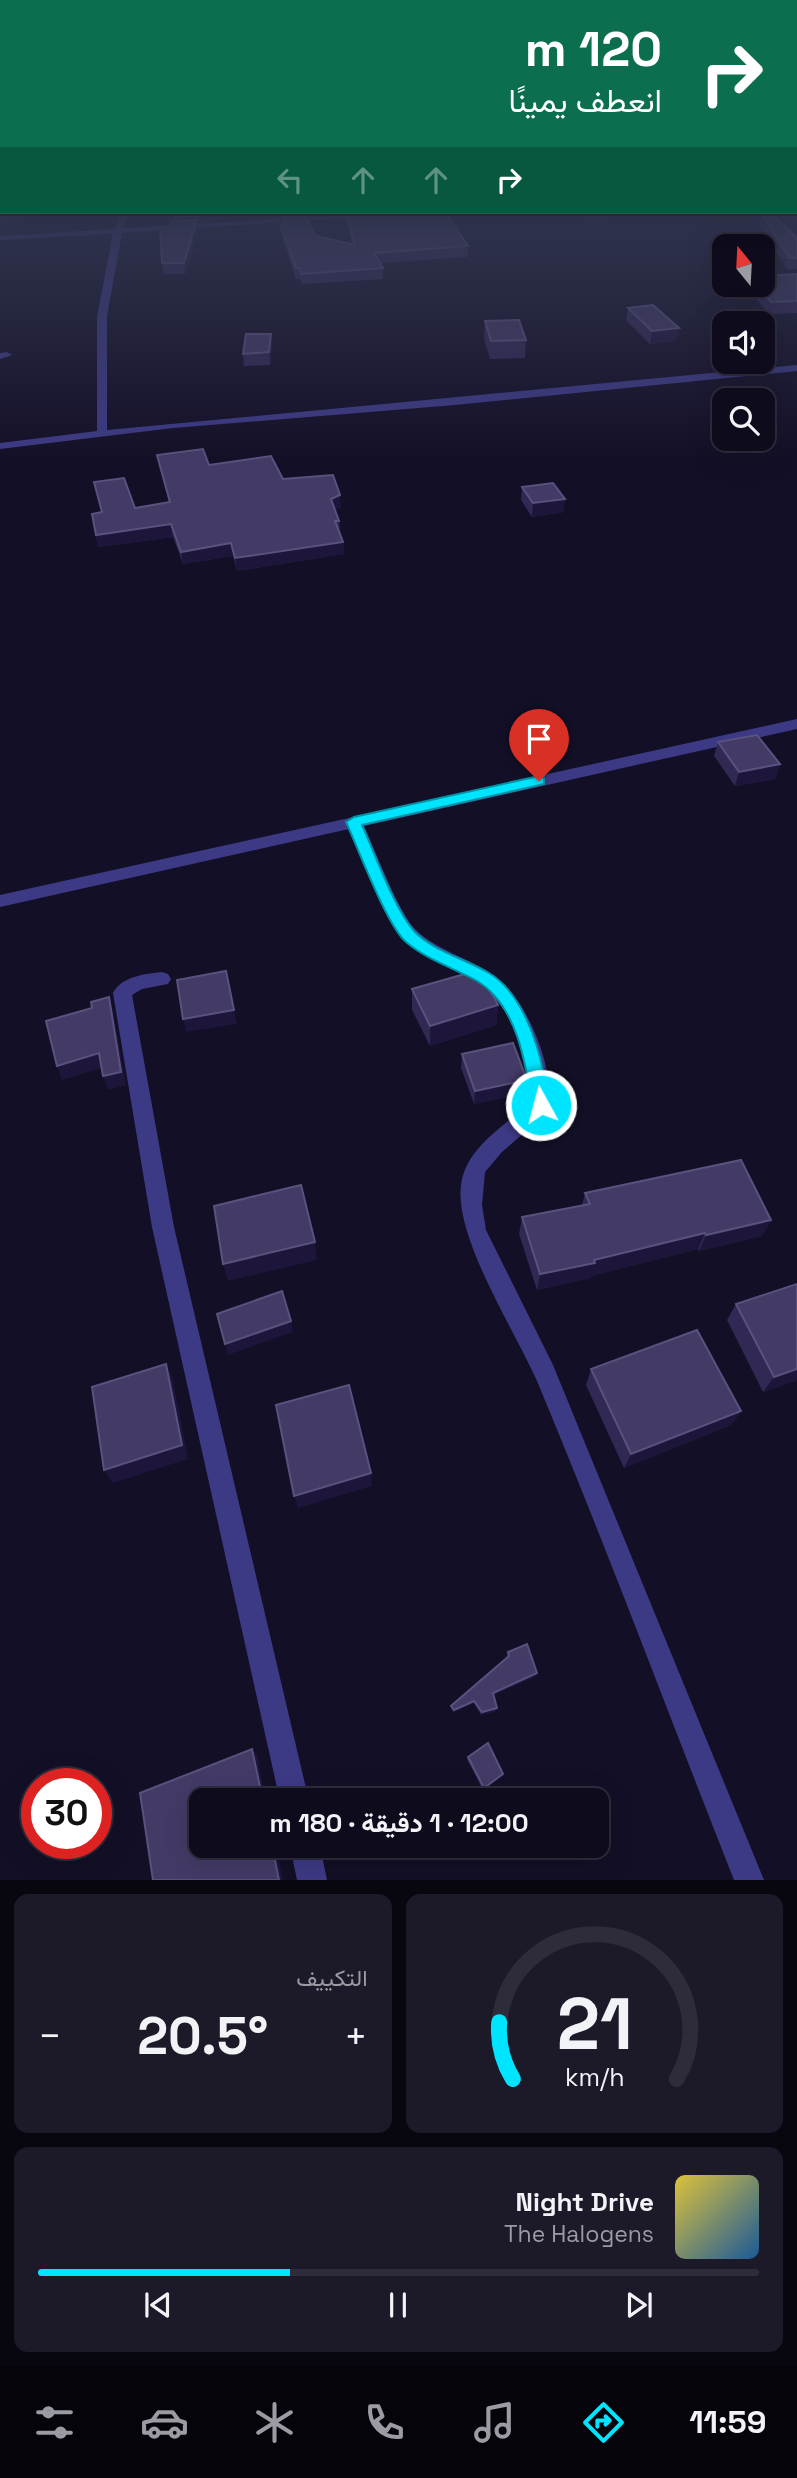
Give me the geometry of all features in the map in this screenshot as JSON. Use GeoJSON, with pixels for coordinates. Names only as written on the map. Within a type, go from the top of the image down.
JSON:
{"type":"FeatureCollection","features":[{"type":"Feature","properties":{"kind":"street"},"geometry":{"type":"LineString","coordinates":[[102,432],[103,316],[108,289]]}},
{"type":"Feature","properties":{"kind":"street"},"geometry":{"type":"LineString","coordinates":[[0,446],[102,432],[442,403],[797,368]]}},
{"type":"Feature","properties":{"kind":"street"},"geometry":{"type":"LineString","coordinates":[[0,901],[797,724]]}},
{"type":"Feature","properties":{"kind":"street"},"geometry":{"type":"LineString","coordinates":[[354,822],[375,872],[406,932],[458,966],[483,977],[499,990],[521,1028],[530,1051],[541,1105],[477,1163],[470,1184],[470,1207],[476,1231],[545,1373],[749,1880]]}},
{"type":"Feature","properties":{"kind":"street"},"geometry":{"type":"LineString","coordinates":[[162,979],[140,982],[129,986],[122,993],[163,1227],[292,1788]]}},
{"type":"Feature","properties":{"kind":"street"},"geometry":{"type":"LineString","coordinates":[[307,1858],[312,1880]]}},
{"type":"Feature","properties":{"kind":"building"},"geometry":{"type":"Polygon","coordinates":[[[775,289],[797,289],[797,301],[771,302],[768,298],[775,298],[775,289]]]}},
{"type":"Feature","properties":{"kind":"building"},"geometry":{"type":"Polygon","coordinates":[[[653,305],[679,328],[652,331],[628,308],[653,305]]]}},
{"type":"Feature","properties":{"kind":"building"},"geometry":{"type":"Polygon","coordinates":[[[519,320],[526,340],[491,341],[485,321],[519,320]]]}},
{"type":"Feature","properties":{"kind":"building"},"geometry":{"type":"Polygon","coordinates":[[[246,334],[271,334],[269,352],[243,354],[246,334]]]}},
{"type":"Feature","properties":{"kind":"building"},"geometry":{"type":"Polygon","coordinates":[[[203,449],[209,465],[271,456],[283,479],[333,475],[340,495],[331,499],[343,542],[235,558],[231,543],[181,552],[171,524],[96,535],[92,514],[102,512],[94,482],[124,478],[135,508],[170,502],[157,455],[203,449]]]}},
{"type":"Feature","properties":{"kind":"building"},"geometry":{"type":"Polygon","coordinates":[[[553,483],[565,499],[533,503],[522,487],[553,483]]]}},
{"type":"Feature","properties":{"kind":"building"},"geometry":{"type":"Polygon","coordinates":[[[757,735],[780,764],[739,772],[718,742],[757,735]]]}},
{"type":"Feature","properties":{"kind":"building"},"geometry":{"type":"Polygon","coordinates":[[[479,970],[498,1005],[430,1026],[412,989],[479,970]]]}},
{"type":"Feature","properties":{"kind":"building"},"geometry":{"type":"Polygon","coordinates":[[[226,971],[234,1010],[183,1019],[177,980],[226,971]]]}},
{"type":"Feature","properties":{"kind":"building"},"geometry":{"type":"Polygon","coordinates":[[[109,997],[121,1072],[103,1076],[99,1053],[57,1066],[46,1021],[92,1008],[91,1002],[109,997]]]}},
{"type":"Feature","properties":{"kind":"building"},"geometry":{"type":"Polygon","coordinates":[[[513,1043],[527,1080],[475,1091],[462,1054],[513,1043]]]}},
{"type":"Feature","properties":{"kind":"building"},"geometry":{"type":"Polygon","coordinates":[[[741,1160],[771,1220],[706,1235],[705,1233],[594,1260],[595,1263],[540,1274],[522,1217],[590,1204],[585,1193],[741,1160]]]}},
{"type":"Feature","properties":{"kind":"building"},"geometry":{"type":"Polygon","coordinates":[[[301,1185],[315,1242],[223,1264],[214,1206],[301,1185]]]}},
{"type":"Feature","properties":{"kind":"building"},"geometry":{"type":"Polygon","coordinates":[[[797,1284],[797,1369],[774,1377],[736,1304],[797,1284]]]}},
{"type":"Feature","properties":{"kind":"building"},"geometry":{"type":"Polygon","coordinates":[[[282,1291],[291,1321],[225,1344],[217,1314],[282,1291]]]}},
{"type":"Feature","properties":{"kind":"building"},"geometry":{"type":"Polygon","coordinates":[[[697,1330],[741,1411],[631,1454],[591,1369],[697,1330]]]}},
{"type":"Feature","properties":{"kind":"building"},"geometry":{"type":"Polygon","coordinates":[[[166,1364],[182,1445],[104,1470],[92,1387],[166,1364]]]}},
{"type":"Feature","properties":{"kind":"building"},"geometry":{"type":"Polygon","coordinates":[[[349,1385],[371,1473],[294,1496],[276,1405],[349,1385]]]}},
{"type":"Feature","properties":{"kind":"building"},"geometry":{"type":"Polygon","coordinates":[[[527,1644],[537,1673],[493,1693],[497,1708],[482,1712],[474,1701],[454,1710],[451,1706],[509,1656],[508,1652],[527,1644]]]}},
{"type":"Feature","properties":{"kind":"building"},"geometry":{"type":"Polygon","coordinates":[[[488,1743],[503,1774],[484,1788],[468,1757],[488,1743]]]}},
{"type":"Feature","properties":{"kind":"building"},"geometry":{"type":"Polygon","coordinates":[[[252,1749],[260,1788],[189,1788],[189,1858],[274,1858],[279,1880],[153,1880],[140,1793],[252,1749]]]}},
{"type":"Feature","properties":{"kind":"route"},"geometry":{"type":"LineString","coordinates":[[539,781],[354,822],[375,872],[402,926],[411,937],[458,966],[483,977],[506,999],[521,1028],[534,1063],[541,1105]]}}]}
